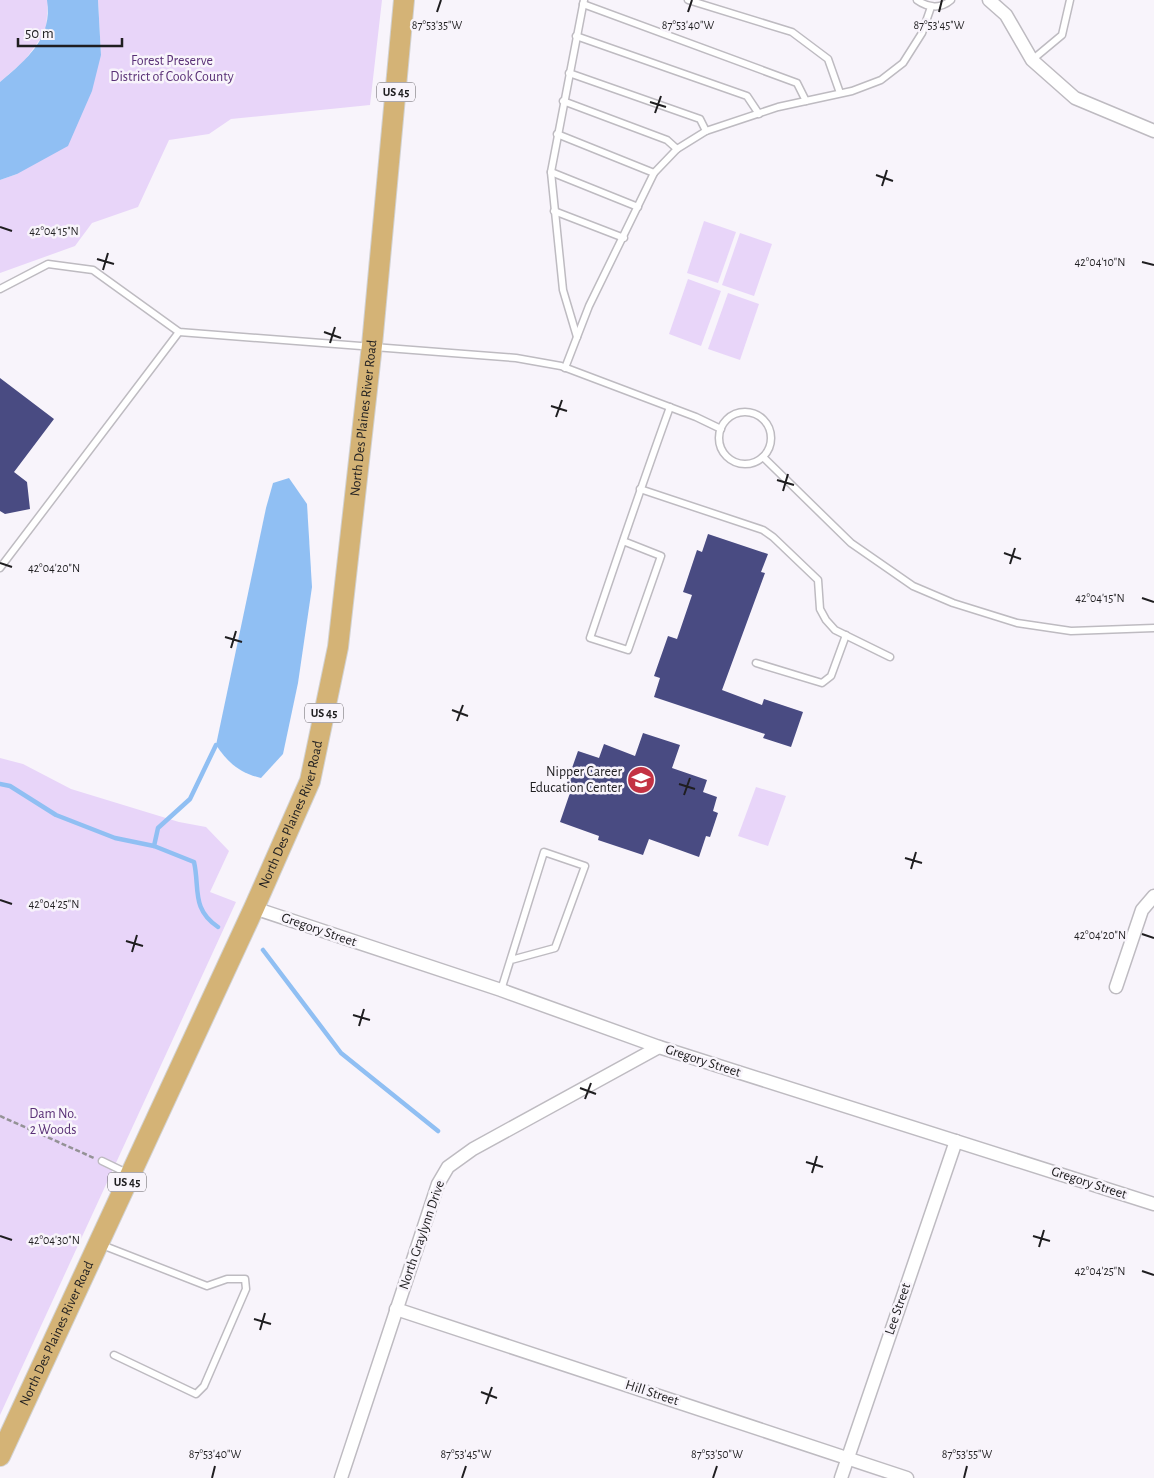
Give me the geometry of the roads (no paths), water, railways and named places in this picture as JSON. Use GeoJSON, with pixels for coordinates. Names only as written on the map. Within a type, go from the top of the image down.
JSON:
{"type":"FeatureCollection","features":[{"type":"Feature","properties":{"kind":"main road","name":"North Des Plaines River Road"},"geometry":{"type":"LineString","coordinates":[[0,1456],[254,908],[310,780],[338,647],[372,346],[404,0]]}},
{"type":"Feature","properties":{"kind":"street"},"geometry":{"type":"LineString","coordinates":[[989,0],[1006,16],[1032,60],[1075,98],[1154,131]]}},
{"type":"Feature","properties":{"kind":"street"},"geometry":{"type":"LineString","coordinates":[[1116,987],[1142,910],[1154,896]]}},
{"type":"Feature","properties":{"kind":"street","name":"Gregory Street"},"geometry":{"type":"LineString","coordinates":[[254,908],[501,990],[659,1047],[1154,1204]]}},
{"type":"Feature","properties":{"kind":"street","name":"North Graylynn Drive"},"geometry":{"type":"LineString","coordinates":[[341,1478],[438,1184],[448,1167],[473,1149],[659,1047]]}},
{"type":"Feature","properties":{"kind":"street","name":"Lee Street"},"geometry":{"type":"LineString","coordinates":[[841,1478],[956,1141]]}},
{"type":"Feature","properties":{"kind":"street","name":"Hill Street"},"geometry":{"type":"LineString","coordinates":[[396,1309],[907,1478]]}},
{"type":"Feature","properties":{"kind":"lane"},"geometry":{"type":"LineString","coordinates":[[688,0],[792,32],[828,59],[840,93]]}},
{"type":"Feature","properties":{"kind":"lane"},"geometry":{"type":"LineString","coordinates":[[917,0],[931,6],[939,6],[951,0]]}},
{"type":"Feature","properties":{"kind":"lane"},"geometry":{"type":"LineString","coordinates":[[1032,60],[1062,36],[1070,0]]}},
{"type":"Feature","properties":{"kind":"lane"},"geometry":{"type":"LineString","coordinates":[[577,337],[563,290],[551,172],[583,2],[797,83],[806,101]]}},
{"type":"Feature","properties":{"kind":"lane"},"geometry":{"type":"LineString","coordinates":[[565,368],[589,306],[624,238],[654,173],[677,149],[706,131],[881,80],[903,63],[922,33],[931,6]]}},
{"type":"Feature","properties":{"kind":"lane"},"geometry":{"type":"LineString","coordinates":[[576,36],[747,96],[760,114]]}},
{"type":"Feature","properties":{"kind":"lane"},"geometry":{"type":"LineString","coordinates":[[569,73],[700,119],[706,131]]}},
{"type":"Feature","properties":{"kind":"lane"},"geometry":{"type":"LineString","coordinates":[[563,101],[667,140],[677,149]]}},
{"type":"Feature","properties":{"kind":"lane"},"geometry":{"type":"LineString","coordinates":[[557,134],[654,173]]}},
{"type":"Feature","properties":{"kind":"lane"},"geometry":{"type":"LineString","coordinates":[[551,172],[638,207]]}},
{"type":"Feature","properties":{"kind":"lane"},"geometry":{"type":"LineString","coordinates":[[554,211],[624,238]]}},
{"type":"Feature","properties":{"kind":"lane"},"geometry":{"type":"LineString","coordinates":[[0,289],[48,264],[93,270],[179,332],[516,358],[565,368],[670,407],[721,429]]}},
{"type":"Feature","properties":{"kind":"lane"},"geometry":{"type":"LineString","coordinates":[[0,568],[179,332]]}},
{"type":"Feature","properties":{"kind":"lane"},"geometry":{"type":"LineString","coordinates":[[623,541],[661,556],[628,650],[590,638],[640,489],[670,407]]}},
{"type":"Feature","properties":{"kind":"lane"},"geometry":{"type":"LineString","coordinates":[[739,412],[748,412],[764,418],[772,434],[768,451],[763,457],[747,464],[731,460],[720,446],[721,429],[725,421],[739,412]]}},
{"type":"Feature","properties":{"kind":"lane"},"geometry":{"type":"LineString","coordinates":[[763,457],[851,543],[913,586],[953,603],[1017,624],[1072,631],[1154,628]]}},
{"type":"Feature","properties":{"kind":"lane"},"geometry":{"type":"LineString","coordinates":[[640,489],[763,530],[773,537],[818,580],[820,609],[836,630],[890,657]]}},
{"type":"Feature","properties":{"kind":"lane"},"geometry":{"type":"LineString","coordinates":[[756,663],[822,683],[831,676],[846,635]]}},
{"type":"Feature","properties":{"kind":"lane"},"geometry":{"type":"LineString","coordinates":[[501,990],[544,852],[585,866],[555,948],[511,960]]}},
{"type":"Feature","properties":{"kind":"lane"},"geometry":{"type":"LineString","coordinates":[[102,1161],[130,1174]]}},
{"type":"Feature","properties":{"kind":"lane"},"geometry":{"type":"LineString","coordinates":[[98,1244],[207,1286],[227,1279],[245,1279],[246,1289],[204,1386],[196,1394],[114,1355]]}},
{"type":"Feature","properties":{"kind":"water"},"geometry":{"type":"Polygon","coordinates":[[[47,0],[98,0],[101,55],[92,91],[68,146],[17,174],[0,180],[0,82],[20,65],[42,37],[48,13],[47,0]]]}},
{"type":"Feature","properties":{"kind":"water"},"geometry":{"type":"Polygon","coordinates":[[[289,478],[307,504],[312,587],[298,683],[283,754],[261,778],[235,766],[216,745],[266,508],[273,483],[289,478]]]}},
{"type":"Feature","properties":{"kind":"waterway"},"geometry":{"type":"LineString","coordinates":[[154,846],[158,828],[190,799],[216,745]]}},
{"type":"Feature","properties":{"kind":"waterway"},"geometry":{"type":"LineString","coordinates":[[0,784],[10,786],[56,815],[115,838],[154,846],[194,862],[200,905],[209,920],[218,927]]}},
{"type":"Feature","properties":{"kind":"waterway"},"geometry":{"type":"LineString","coordinates":[[263,950],[341,1053],[438,1131]]}},
{"type":"Feature","properties":{"kind":"place","name":"Nipper Career Education Center"},"geometry":{"type":"Point","coordinates":[641,780]}},
{"type":"Feature","properties":{"kind":"park label","name":"Forest Preserve District of Cook County"},"geometry":{"type":"Point","coordinates":[172,69]}},
{"type":"Feature","properties":{"kind":"park label","name":"Dam No. 2 Woods"},"geometry":{"type":"Point","coordinates":[53,1122]}}]}
